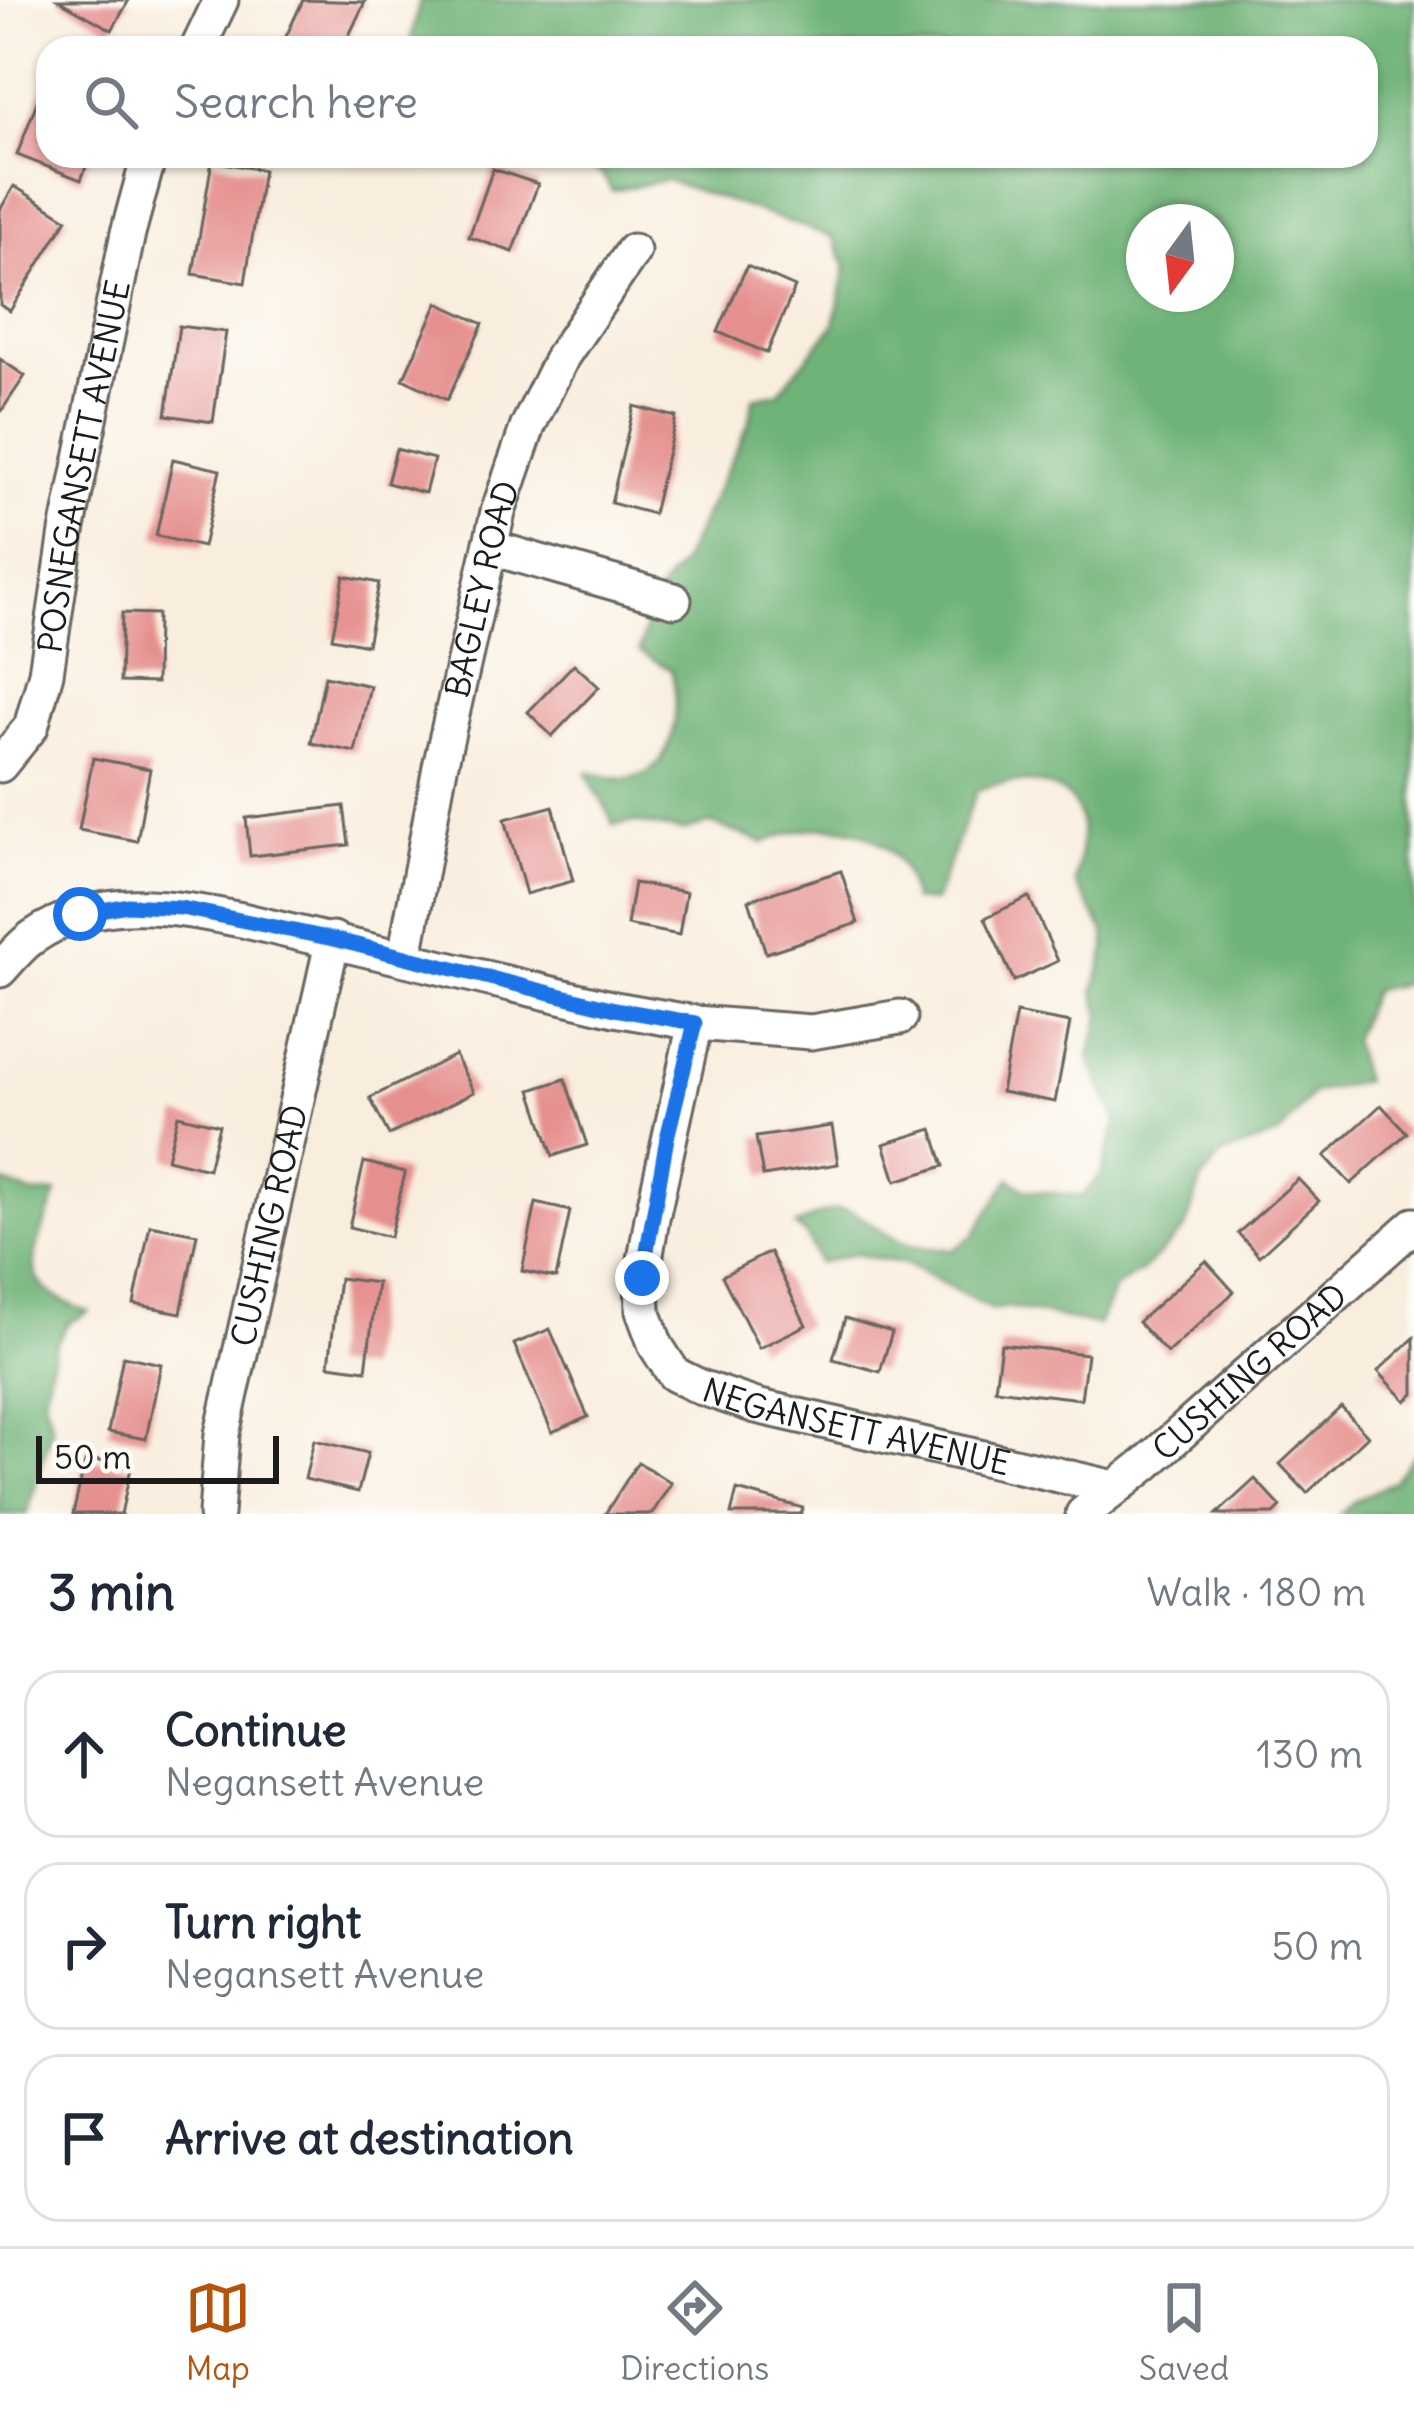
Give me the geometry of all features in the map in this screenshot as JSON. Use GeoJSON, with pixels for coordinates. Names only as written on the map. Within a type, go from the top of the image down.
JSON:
{"type":"FeatureCollection","features":[{"type":"Feature","properties":{"kind":"street"},"geometry":{"type":"LineString","coordinates":[[204,36],[221,0]]}},
{"type":"Feature","properties":{"kind":"street","name":"POSNEGANSETT AVENUE"},"geometry":{"type":"LineString","coordinates":[[0,765],[31,727],[46,673],[67,532],[146,168]]}},
{"type":"Feature","properties":{"kind":"street","name":"BAGLEY ROAD"},"geometry":{"type":"LineString","coordinates":[[405,956],[440,766],[498,512],[528,426],[563,355],[633,251]]}},
{"type":"Feature","properties":{"kind":"street"},"geometry":{"type":"LineString","coordinates":[[492,548],[674,600]]}},
{"type":"Feature","properties":{"kind":"street"},"geometry":{"type":"LineString","coordinates":[[0,970],[32,938],[80,914],[128,905],[181,908],[333,939],[615,1009],[695,1023],[811,1032],[900,1017]]}},
{"type":"Feature","properties":{"kind":"street","name":"CUSHING ROAD"},"geometry":{"type":"LineString","coordinates":[[216,1514],[223,1434],[333,939]]}},
{"type":"Feature","properties":{"kind":"street","name":"NEGANSETT AVENUE"},"geometry":{"type":"LineString","coordinates":[[695,1023],[667,1138],[642,1278],[643,1311],[656,1346],[674,1374],[756,1406],[1115,1488]]}},
{"type":"Feature","properties":{"kind":"street","name":"CUSHING ROAD"},"geometry":{"type":"LineString","coordinates":[[1083,1514],[1414,1225]]}},
{"type":"Feature","properties":{"kind":"green space"},"geometry":{"type":"Polygon","coordinates":[[[420,0],[1414,0],[1414,969],[1403,984],[1373,990],[1352,1040],[1364,1081],[1312,1093],[1279,1135],[1221,1155],[1201,1181],[1185,1229],[1143,1270],[1115,1288],[1098,1325],[1007,1307],[992,1310],[907,1264],[854,1254],[818,1263],[807,1236],[795,1226],[840,1209],[903,1243],[953,1250],[973,1236],[1010,1178],[1026,1190],[1082,1196],[1101,1175],[1117,1122],[1089,1058],[1101,1016],[1094,991],[1106,950],[1105,933],[1075,883],[1081,831],[1072,802],[1049,786],[1035,783],[1004,783],[977,790],[934,902],[912,900],[893,854],[857,831],[811,828],[764,843],[711,823],[682,831],[635,822],[613,825],[590,780],[587,772],[621,779],[643,775],[665,753],[675,720],[671,670],[639,651],[652,600],[681,564],[750,421],[753,398],[778,393],[834,325],[846,267],[833,237],[666,180],[612,191],[594,168],[1378,168],[1378,36],[412,36],[420,0]]]}},
{"type":"Feature","properties":{"kind":"green space"},"geometry":{"type":"Polygon","coordinates":[[[0,1181],[33,1194],[57,1193],[36,1251],[38,1278],[63,1301],[88,1312],[67,1324],[55,1346],[44,1397],[52,1428],[27,1514],[0,1514],[0,1181]]]}},
{"type":"Feature","properties":{"kind":"green space"},"geometry":{"type":"Polygon","coordinates":[[[1414,1455],[1414,1514],[1340,1514],[1394,1481],[1414,1455]]]}},
{"type":"Feature","properties":{"kind":"building"},"geometry":{"type":"Polygon","coordinates":[[[58,0],[129,0],[112,30],[58,0]]]}},
{"type":"Feature","properties":{"kind":"building"},"geometry":{"type":"Polygon","coordinates":[[[303,0],[365,2],[349,36],[286,36],[303,0]]]}},
{"type":"Feature","properties":{"kind":"building"},"geometry":{"type":"Polygon","coordinates":[[[36,105],[36,162],[17,155],[36,105]]]}},
{"type":"Feature","properties":{"kind":"building"},"geometry":{"type":"Polygon","coordinates":[[[50,168],[86,168],[81,180],[50,168]]]}},
{"type":"Feature","properties":{"kind":"building"},"geometry":{"type":"Polygon","coordinates":[[[211,168],[263,170],[245,283],[193,274],[211,168]]]}},
{"type":"Feature","properties":{"kind":"building"},"geometry":{"type":"Polygon","coordinates":[[[493,169],[538,184],[513,252],[469,237],[493,169]]]}},
{"type":"Feature","properties":{"kind":"building"},"geometry":{"type":"Polygon","coordinates":[[[14,186],[67,219],[10,311],[0,305],[0,210],[14,186]]]}},
{"type":"Feature","properties":{"kind":"building"},"geometry":{"type":"Polygon","coordinates":[[[747,266],[795,287],[767,353],[718,332],[747,266]]]}},
{"type":"Feature","properties":{"kind":"building"},"geometry":{"type":"Polygon","coordinates":[[[438,303],[483,324],[447,400],[403,379],[438,303]]]}},
{"type":"Feature","properties":{"kind":"building"},"geometry":{"type":"Polygon","coordinates":[[[179,326],[226,332],[213,422],[166,415],[179,326]]]}},
{"type":"Feature","properties":{"kind":"building"},"geometry":{"type":"Polygon","coordinates":[[[0,359],[25,376],[0,413],[0,359]]]}},
{"type":"Feature","properties":{"kind":"building"},"geometry":{"type":"Polygon","coordinates":[[[634,406],[676,417],[653,514],[611,503],[634,406]]]}},
{"type":"Feature","properties":{"kind":"building"},"geometry":{"type":"Polygon","coordinates":[[[396,449],[434,459],[425,493],[387,483],[396,449]]]}},
{"type":"Feature","properties":{"kind":"building"},"geometry":{"type":"Polygon","coordinates":[[[173,459],[220,470],[203,547],[156,536],[173,459]]]}},
{"type":"Feature","properties":{"kind":"building"},"geometry":{"type":"Polygon","coordinates":[[[344,576],[379,583],[367,645],[332,638],[344,576]]]}},
{"type":"Feature","properties":{"kind":"building"},"geometry":{"type":"Polygon","coordinates":[[[122,613],[157,614],[156,683],[120,682],[122,613]]]}},
{"type":"Feature","properties":{"kind":"building"},"geometry":{"type":"Polygon","coordinates":[[[574,664],[599,687],[552,736],[528,712],[574,664]]]}},
{"type":"Feature","properties":{"kind":"building"},"geometry":{"type":"Polygon","coordinates":[[[325,676],[370,686],[355,752],[311,743],[325,676]]]}},
{"type":"Feature","properties":{"kind":"building"},"geometry":{"type":"Polygon","coordinates":[[[93,758],[150,769],[137,841],[79,830],[93,758]]]}},
{"type":"Feature","properties":{"kind":"building"},"geometry":{"type":"Polygon","coordinates":[[[344,806],[349,845],[250,856],[246,818],[344,806]]]}},
{"type":"Feature","properties":{"kind":"building"},"geometry":{"type":"Polygon","coordinates":[[[553,806],[573,881],[526,894],[505,819],[553,806]]]}},
{"type":"Feature","properties":{"kind":"building"},"geometry":{"type":"Polygon","coordinates":[[[841,871],[858,923],[766,953],[749,900],[841,871]]]}},
{"type":"Feature","properties":{"kind":"building"},"geometry":{"type":"Polygon","coordinates":[[[634,883],[686,892],[679,935],[627,925],[634,883]]]}},
{"type":"Feature","properties":{"kind":"building"},"geometry":{"type":"Polygon","coordinates":[[[1029,897],[1058,961],[1014,981],[985,918],[1029,897]]]}},
{"type":"Feature","properties":{"kind":"building"},"geometry":{"type":"Polygon","coordinates":[[[1016,1013],[1070,1023],[1055,1102],[1001,1092],[1016,1013]]]}},
{"type":"Feature","properties":{"kind":"building"},"geometry":{"type":"Polygon","coordinates":[[[455,1055],[474,1092],[389,1135],[370,1098],[455,1055]]]}},
{"type":"Feature","properties":{"kind":"building"},"geometry":{"type":"Polygon","coordinates":[[[565,1079],[587,1145],[553,1156],[531,1090],[565,1079]]]}},
{"type":"Feature","properties":{"kind":"building"},"geometry":{"type":"Polygon","coordinates":[[[1381,1105],[1407,1133],[1351,1184],[1325,1156],[1381,1105]]]}},
{"type":"Feature","properties":{"kind":"building"},"geometry":{"type":"Polygon","coordinates":[[[178,1115],[219,1125],[208,1169],[167,1159],[178,1115]]]}},
{"type":"Feature","properties":{"kind":"building"},"geometry":{"type":"Polygon","coordinates":[[[832,1126],[838,1164],[763,1176],[756,1137],[832,1126]]]}},
{"type":"Feature","properties":{"kind":"building"},"geometry":{"type":"Polygon","coordinates":[[[932,1129],[944,1166],[896,1181],[884,1144],[932,1129]]]}},
{"type":"Feature","properties":{"kind":"building"},"geometry":{"type":"Polygon","coordinates":[[[364,1162],[405,1172],[390,1237],[349,1227],[364,1162]]]}},
{"type":"Feature","properties":{"kind":"building"},"geometry":{"type":"Polygon","coordinates":[[[1298,1179],[1319,1201],[1259,1256],[1238,1233],[1298,1179]]]}},
{"type":"Feature","properties":{"kind":"building"},"geometry":{"type":"Polygon","coordinates":[[[536,1203],[570,1211],[556,1278],[522,1271],[536,1203]]]}},
{"type":"Feature","properties":{"kind":"building"},"geometry":{"type":"Polygon","coordinates":[[[150,1225],[197,1234],[181,1313],[134,1304],[150,1225]]]}},
{"type":"Feature","properties":{"kind":"building"},"geometry":{"type":"Polygon","coordinates":[[[770,1252],[806,1325],[759,1348],[722,1276],[770,1252]]]}},
{"type":"Feature","properties":{"kind":"building"},"geometry":{"type":"Polygon","coordinates":[[[1206,1261],[1234,1292],[1167,1353],[1138,1322],[1206,1261]]]}},
{"type":"Feature","properties":{"kind":"building"},"geometry":{"type":"Polygon","coordinates":[[[339,1278],[377,1283],[366,1370],[329,1365],[339,1278]]]}},
{"type":"Feature","properties":{"kind":"building"},"geometry":{"type":"Polygon","coordinates":[[[845,1318],[892,1332],[880,1372],[833,1359],[845,1318]]]}},
{"type":"Feature","properties":{"kind":"building"},"geometry":{"type":"Polygon","coordinates":[[[550,1329],[588,1417],[552,1432],[514,1344],[550,1329]]]}},
{"type":"Feature","properties":{"kind":"building"},"geometry":{"type":"Polygon","coordinates":[[[1414,1338],[1414,1394],[1406,1401],[1378,1371],[1414,1338]]]}},
{"type":"Feature","properties":{"kind":"building"},"geometry":{"type":"Polygon","coordinates":[[[1001,1344],[1087,1354],[1081,1399],[995,1389],[1001,1344]]]}},
{"type":"Feature","properties":{"kind":"building"},"geometry":{"type":"Polygon","coordinates":[[[123,1356],[161,1364],[146,1439],[108,1432],[123,1356]]]}},
{"type":"Feature","properties":{"kind":"building"},"geometry":{"type":"Polygon","coordinates":[[[1341,1407],[1368,1436],[1307,1493],[1280,1464],[1341,1407]]]}},
{"type":"Feature","properties":{"kind":"building"},"geometry":{"type":"Polygon","coordinates":[[[314,1440],[368,1453],[358,1492],[305,1479],[314,1440]]]}},
{"type":"Feature","properties":{"kind":"building"},"geometry":{"type":"Polygon","coordinates":[[[86,1458],[131,1468],[121,1514],[73,1514],[86,1458]]]}},
{"type":"Feature","properties":{"kind":"building"},"geometry":{"type":"Polygon","coordinates":[[[638,1462],[671,1483],[652,1514],[605,1514],[638,1462]]]}},
{"type":"Feature","properties":{"kind":"building"},"geometry":{"type":"Polygon","coordinates":[[[1255,1479],[1281,1507],[1274,1514],[1217,1514],[1255,1479]]]}},
{"type":"Feature","properties":{"kind":"building"},"geometry":{"type":"Polygon","coordinates":[[[737,1490],[803,1508],[801,1514],[731,1514],[737,1490]]]}},
{"type":"Feature","properties":{"kind":"route"},"geometry":{"type":"LineString","coordinates":[[80,914],[128,905],[181,908],[333,939],[615,1009],[695,1023],[667,1138],[642,1278]]}}]}
